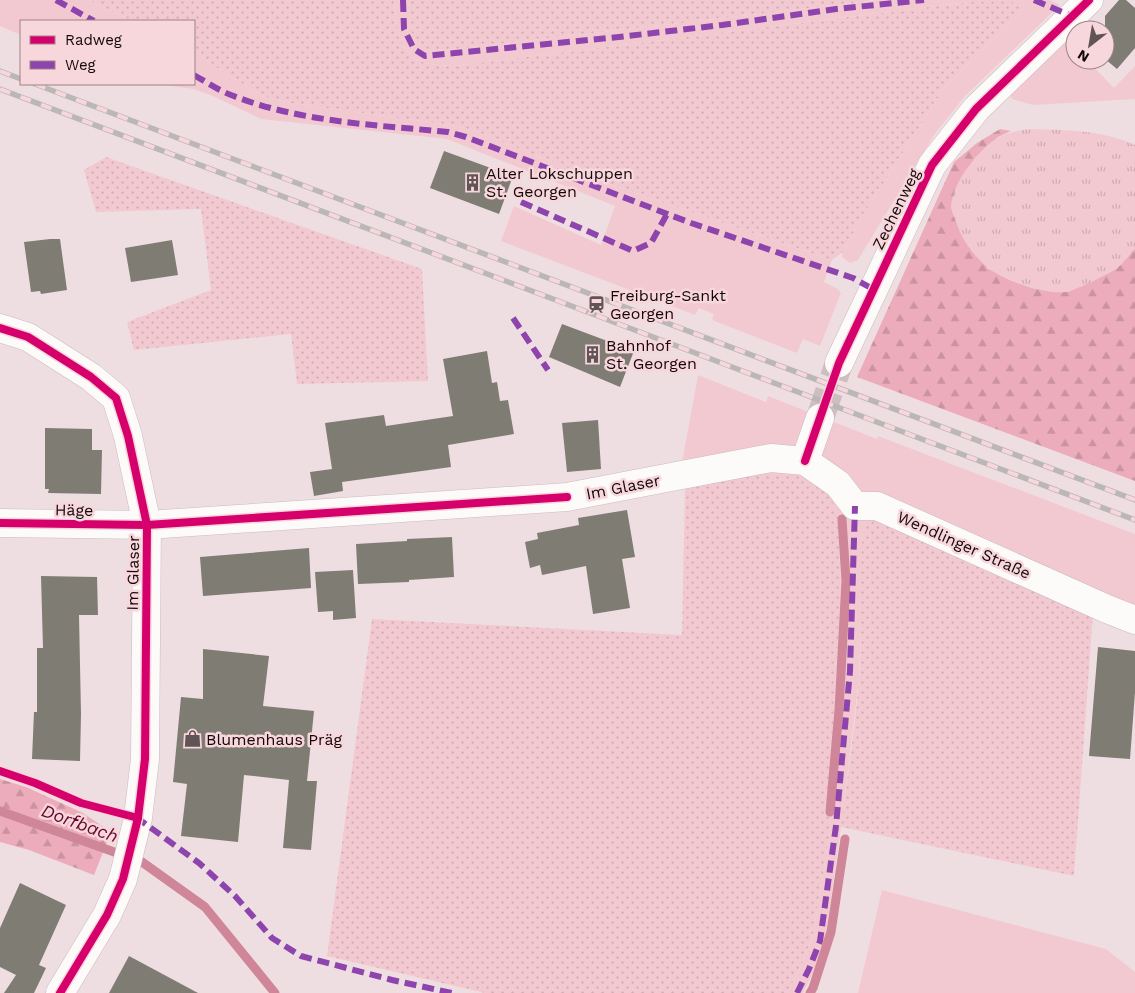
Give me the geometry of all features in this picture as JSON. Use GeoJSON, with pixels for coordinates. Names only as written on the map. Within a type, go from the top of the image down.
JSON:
{"type":"FeatureCollection","features":[{"type":"Feature","properties":{"kind":"street","name":"Zechenweg"},"geometry":{"type":"LineString","coordinates":[[839,363],[932,164],[976,109],[1089,0]]}},
{"type":"Feature","properties":{"kind":"street"},"geometry":{"type":"LineString","coordinates":[[0,328],[28,337],[91,377],[116,398],[128,436],[147,525]]}},
{"type":"Feature","properties":{"kind":"street"},"geometry":{"type":"LineString","coordinates":[[805,461],[820,418]]}},
{"type":"Feature","properties":{"kind":"street","name":"Im Glaser"},"geometry":{"type":"LineString","coordinates":[[60,993],[107,915],[123,879],[134,836],[145,758],[147,525],[567,498],[772,458],[805,461]]}},
{"type":"Feature","properties":{"kind":"street","name":"Wendlinger Straße"},"geometry":{"type":"LineString","coordinates":[[805,461],[838,484],[855,506],[877,506],[1135,620]]}},
{"type":"Feature","properties":{"kind":"street","name":"Häge"},"geometry":{"type":"LineString","coordinates":[[0,523],[147,525]]}},
{"type":"Feature","properties":{"kind":"green space"},"geometry":{"type":"Polygon","coordinates":[[[0,0],[88,0],[131,20],[20,20],[20,35],[0,26],[0,0]]]}},
{"type":"Feature","properties":{"kind":"green space"},"geometry":{"type":"Polygon","coordinates":[[[88,0],[394,0],[400,38],[409,53],[425,63],[453,66],[969,2],[1010,2],[1027,6],[944,88],[863,215],[843,252],[832,260],[601,181],[472,130],[451,125],[291,103],[266,97],[229,76],[195,52],[195,20],[131,20],[88,0]]]}},
{"type":"Feature","properties":{"kind":"green space"},"geometry":{"type":"Polygon","coordinates":[[[394,0],[408,0],[411,29],[417,41],[429,52],[878,0],[1050,0],[1060,5],[965,96],[934,135],[858,260],[850,263],[842,257],[843,252],[863,215],[944,88],[1027,6],[969,2],[453,66],[425,63],[409,53],[400,38],[394,0]]]}},
{"type":"Feature","properties":{"kind":"green space"},"geometry":{"type":"Polygon","coordinates":[[[408,0],[869,1],[429,52],[413,36],[408,0]]]}},
{"type":"Feature","properties":{"kind":"green space"},"geometry":{"type":"Polygon","coordinates":[[[1062,35],[1065,38],[1065,70],[1097,70],[1114,88],[1135,66],[1135,99],[1033,105],[1012,99],[1010,94],[1062,35]]]}},
{"type":"Feature","properties":{"kind":"green space"},"geometry":{"type":"Polygon","coordinates":[[[195,52],[229,76],[266,97],[291,103],[451,125],[472,130],[601,181],[832,260],[824,282],[838,289],[841,293],[820,346],[803,339],[797,353],[712,320],[714,314],[699,308],[695,315],[501,241],[514,206],[601,245],[615,206],[447,139],[261,119],[194,89],[164,85],[195,85],[195,52]]]}},
{"type":"Feature","properties":{"kind":"green space"},"geometry":{"type":"Polygon","coordinates":[[[1000,129],[1011,131],[998,137],[974,159],[987,268],[1010,280],[1032,288],[1067,292],[1116,269],[1135,248],[1135,481],[857,377],[954,162],[977,143],[1000,129]]]}},
{"type":"Feature","properties":{"kind":"green space"},"geometry":{"type":"Polygon","coordinates":[[[1030,129],[1097,134],[1110,136],[1135,145],[1135,248],[1122,264],[1114,270],[1092,282],[1066,292],[1047,291],[1025,286],[1003,277],[987,267],[973,253],[962,236],[951,206],[959,182],[968,167],[985,148],[1003,135],[1030,129]]]}},
{"type":"Feature","properties":{"kind":"green space"},"geometry":{"type":"Polygon","coordinates":[[[106,157],[422,269],[428,381],[297,384],[291,334],[134,350],[127,322],[211,290],[201,209],[96,212],[84,170],[106,157]]]}},
{"type":"Feature","properties":{"kind":"green space"},"geometry":{"type":"Polygon","coordinates":[[[698,375],[766,402],[768,396],[877,439],[878,436],[1135,534],[1135,628],[864,527],[859,679],[841,827],[825,941],[803,993],[787,993],[802,964],[813,935],[831,825],[828,815],[841,589],[840,545],[685,488],[682,463],[698,375]]]}},
{"type":"Feature","properties":{"kind":"green space"},"geometry":{"type":"Polygon","coordinates":[[[795,475],[816,480],[832,501],[838,518],[841,589],[828,815],[831,825],[813,935],[802,964],[787,993],[485,993],[327,956],[372,619],[682,635],[685,488],[750,476],[795,475]]]}},
{"type":"Feature","properties":{"kind":"green space"},"geometry":{"type":"Polygon","coordinates":[[[877,519],[1093,613],[1074,876],[841,827],[859,679],[861,565],[864,527],[877,519]]]}},
{"type":"Feature","properties":{"kind":"green space"},"geometry":{"type":"Polygon","coordinates":[[[0,779],[26,787],[83,813],[111,832],[94,875],[29,850],[0,842],[0,779]]]}},
{"type":"Feature","properties":{"kind":"green space"},"geometry":{"type":"Polygon","coordinates":[[[882,890],[1106,949],[1135,972],[1135,993],[858,993],[882,890]]]}},
{"type":"Feature","properties":{"kind":"building"},"geometry":{"type":"Polygon","coordinates":[[[1119,0],[1126,0],[1135,8],[1135,48],[1117,69],[1115,67],[1115,20],[1105,20],[1105,16],[1119,0]]]}},
{"type":"Feature","properties":{"kind":"building","name":"Alter Lokschuppen St. Georgen"},"geometry":{"type":"Polygon","coordinates":[[[444,151],[513,176],[499,214],[430,188],[444,151]]]}},
{"type":"Feature","properties":{"kind":"building"},"geometry":{"type":"Polygon","coordinates":[[[60,239],[67,290],[41,294],[40,291],[31,292],[24,242],[60,239]]]}},
{"type":"Feature","properties":{"kind":"building"},"geometry":{"type":"Polygon","coordinates":[[[172,240],[178,275],[131,282],[125,248],[172,240]]]}},
{"type":"Feature","properties":{"kind":"building","name":"Bahnhof St. Georgen"},"geometry":{"type":"Polygon","coordinates":[[[562,324],[634,351],[620,387],[549,357],[562,324]]]}},
{"type":"Feature","properties":{"kind":"building"},"geometry":{"type":"Polygon","coordinates":[[[487,351],[492,383],[497,382],[500,401],[508,400],[514,434],[448,445],[451,467],[342,482],[343,491],[314,496],[310,472],[332,469],[325,423],[384,415],[386,426],[453,416],[443,359],[487,351]]]}},
{"type":"Feature","properties":{"kind":"building"},"geometry":{"type":"Polygon","coordinates":[[[598,420],[601,469],[567,472],[562,423],[598,420]]]}},
{"type":"Feature","properties":{"kind":"building"},"geometry":{"type":"Polygon","coordinates":[[[45,428],[92,429],[92,450],[102,450],[101,494],[48,493],[49,489],[45,489],[45,428]]]}},
{"type":"Feature","properties":{"kind":"building"},"geometry":{"type":"Polygon","coordinates":[[[627,510],[635,557],[622,559],[630,608],[593,614],[586,566],[542,575],[540,565],[530,568],[525,542],[538,539],[537,533],[579,525],[578,518],[627,510]]]}},
{"type":"Feature","properties":{"kind":"building"},"geometry":{"type":"Polygon","coordinates":[[[452,537],[454,577],[409,580],[409,582],[358,584],[356,544],[452,537]]]}},
{"type":"Feature","properties":{"kind":"building"},"geometry":{"type":"Polygon","coordinates":[[[309,548],[311,588],[203,596],[200,557],[309,548]]]}},
{"type":"Feature","properties":{"kind":"building"},"geometry":{"type":"Polygon","coordinates":[[[353,570],[356,618],[333,620],[333,611],[318,612],[315,572],[353,570]]]}},
{"type":"Feature","properties":{"kind":"building"},"geometry":{"type":"Polygon","coordinates":[[[41,576],[97,577],[98,615],[79,615],[80,761],[32,759],[34,712],[37,712],[37,648],[43,648],[41,576]]]}},
{"type":"Feature","properties":{"kind":"building"},"geometry":{"type":"Polygon","coordinates":[[[1098,647],[1135,651],[1135,692],[1130,759],[1089,756],[1098,647]]]}},
{"type":"Feature","properties":{"kind":"building"},"geometry":{"type":"Polygon","coordinates":[[[203,649],[269,656],[263,706],[314,711],[307,781],[317,781],[311,850],[283,848],[289,780],[244,775],[238,842],[181,836],[187,784],[173,782],[181,697],[203,699],[203,649]]]}},
{"type":"Feature","properties":{"kind":"building"},"geometry":{"type":"Polygon","coordinates":[[[20,883],[66,905],[39,965],[46,968],[34,993],[4,993],[16,975],[0,967],[0,928],[20,883]]]}},
{"type":"Feature","properties":{"kind":"building"},"geometry":{"type":"Polygon","coordinates":[[[129,956],[198,993],[109,993],[129,956]]]}},
{"type":"Feature","properties":{"kind":"waterway"},"geometry":{"type":"LineString","coordinates":[[830,812],[839,710],[846,581],[842,519]]}},
{"type":"Feature","properties":{"kind":"waterway","name":"Dorfbach"},"geometry":{"type":"LineString","coordinates":[[0,811],[142,862],[205,907],[275,993]]}},
{"type":"Feature","properties":{"kind":"waterway"},"geometry":{"type":"LineString","coordinates":[[810,993],[831,932],[845,839]]}},
{"type":"Feature","properties":{"kind":"tunnel"},"geometry":{"type":"LineString","coordinates":[[820,418],[839,363]]}},
{"type":"Feature","properties":{"kind":"railway"},"geometry":{"type":"LineString","coordinates":[[0,71],[20,79]]}},
{"type":"Feature","properties":{"kind":"railway"},"geometry":{"type":"LineString","coordinates":[[38,85],[1135,500]]}},
{"type":"Feature","properties":{"kind":"railway"},"geometry":{"type":"LineString","coordinates":[[0,89],[1135,520]]}},
{"type":"Feature","properties":{"kind":"marked path"},"geometry":{"type":"LineString","coordinates":[[56,0],[92,20]]}},
{"type":"Feature","properties":{"kind":"marked path"},"geometry":{"type":"LineString","coordinates":[[403,0],[404,29],[414,49],[425,56],[619,37],[836,9],[924,0]]}},
{"type":"Feature","properties":{"kind":"marked path"},"geometry":{"type":"LineString","coordinates":[[1034,0],[1072,16]]}},
{"type":"Feature","properties":{"kind":"marked path"},"geometry":{"type":"LineString","coordinates":[[195,76],[231,95],[283,111],[338,121],[448,132],[466,137],[691,223],[853,278],[873,289]]}},
{"type":"Feature","properties":{"kind":"marked path"},"geometry":{"type":"LineString","coordinates":[[521,202],[633,251],[651,243],[667,214]]}},
{"type":"Feature","properties":{"kind":"marked path"},"geometry":{"type":"LineString","coordinates":[[513,318],[548,370]]}},
{"type":"Feature","properties":{"kind":"marked path"},"geometry":{"type":"LineString","coordinates":[[797,993],[820,941],[836,826],[850,671],[855,506]]}},
{"type":"Feature","properties":{"kind":"marked path"},"geometry":{"type":"LineString","coordinates":[[136,817],[199,863],[235,896],[272,938],[301,956],[392,980],[452,993]]}},
{"type":"Feature","properties":{"kind":"cycle path"},"geometry":{"type":"LineString","coordinates":[[805,461],[839,363],[932,165],[976,109],[1089,0]]}},
{"type":"Feature","properties":{"kind":"cycle path"},"geometry":{"type":"LineString","coordinates":[[0,328],[28,337],[91,377],[116,398],[128,436],[147,525],[145,759],[138,818],[123,879],[107,915],[60,993]]}},
{"type":"Feature","properties":{"kind":"cycle path"},"geometry":{"type":"LineString","coordinates":[[0,523],[147,525],[567,497]]}},
{"type":"Feature","properties":{"kind":"cycle path"},"geometry":{"type":"LineString","coordinates":[[0,771],[35,783],[81,803],[138,818]]}},
{"type":"Feature","properties":{"kind":"place","name":"Alter Lokschuppen St. Georgen"},"geometry":{"type":"Point","coordinates":[472,182]}},
{"type":"Feature","properties":{"kind":"place","name":"Freiburg-Sankt Georgen"},"geometry":{"type":"Point","coordinates":[596,304]}},
{"type":"Feature","properties":{"kind":"place","name":"Bahnhof St. Georgen"},"geometry":{"type":"Point","coordinates":[592,354]}},
{"type":"Feature","properties":{"kind":"place","name":"Blumenhaus Präg"},"geometry":{"type":"Point","coordinates":[192,739]}}]}
